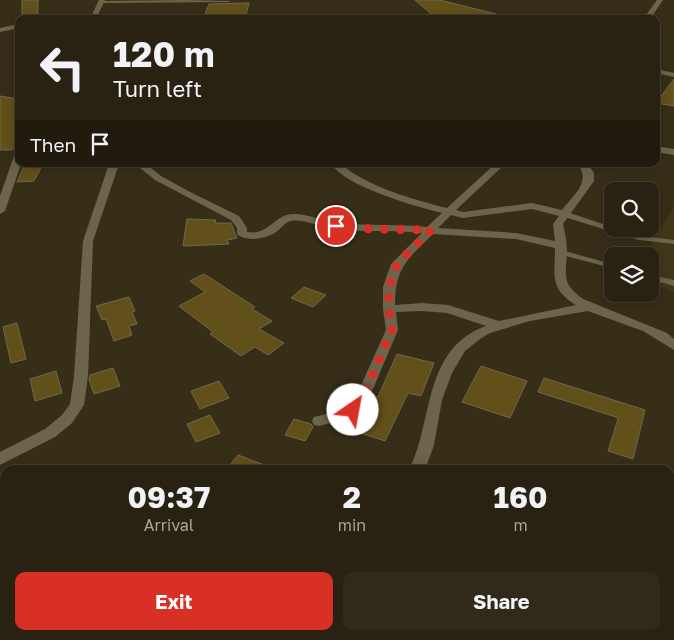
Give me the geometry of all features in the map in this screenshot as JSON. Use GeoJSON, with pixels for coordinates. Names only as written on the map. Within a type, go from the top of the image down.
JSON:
{"type":"FeatureCollection","features":[{"type":"Feature","properties":{"kind":"street"},"geometry":{"type":"LineString","coordinates":[[649,15],[660,0]]}},
{"type":"Feature","properties":{"kind":"street"},"geometry":{"type":"LineString","coordinates":[[94,15],[102,1]]}},
{"type":"Feature","properties":{"kind":"street"},"geometry":{"type":"LineString","coordinates":[[0,30],[15,27]]}},
{"type":"Feature","properties":{"kind":"street"},"geometry":{"type":"LineString","coordinates":[[660,72],[674,75]]}},
{"type":"Feature","properties":{"kind":"street"},"geometry":{"type":"LineString","coordinates":[[660,150],[674,152]]}},
{"type":"Feature","properties":{"kind":"street"},"geometry":{"type":"LineString","coordinates":[[0,210],[15,167]]}},
{"type":"Feature","properties":{"kind":"street"},"geometry":{"type":"LineString","coordinates":[[0,459],[50,433],[67,418],[77,404],[88,241],[113,167]]}},
{"type":"Feature","properties":{"kind":"street"},"geometry":{"type":"LineString","coordinates":[[145,167],[184,193],[236,218],[242,228],[242,234],[253,236],[270,232],[286,218],[296,217],[336,226],[516,236],[561,249]]}},
{"type":"Feature","properties":{"kind":"street"},"geometry":{"type":"LineString","coordinates":[[339,167],[348,175],[389,193],[427,206],[467,216],[532,206],[564,214]]}},
{"type":"Feature","properties":{"kind":"street"},"geometry":{"type":"LineString","coordinates":[[318,421],[343,416],[359,406],[392,330],[389,309],[389,287],[397,264],[449,211],[497,167]]}},
{"type":"Feature","properties":{"kind":"street"},"geometry":{"type":"LineString","coordinates":[[585,167],[589,173],[588,181],[558,224],[561,249],[560,280],[564,289],[580,303],[654,330],[674,346]]}},
{"type":"Feature","properties":{"kind":"street"},"geometry":{"type":"LineString","coordinates":[[389,309],[422,307],[448,309],[500,326]]}},
{"type":"Feature","properties":{"kind":"street"},"geometry":{"type":"LineString","coordinates":[[420,465],[430,430],[436,399],[445,373],[460,348],[476,335],[500,326],[547,315],[590,308]]}},
{"type":"Feature","properties":{"kind":"lane"},"geometry":{"type":"LineString","coordinates":[[102,1],[229,1]]}},
{"type":"Feature","properties":{"kind":"lane"},"geometry":{"type":"LineString","coordinates":[[564,214],[642,238],[674,242]]}},
{"type":"Feature","properties":{"kind":"lane"},"geometry":{"type":"LineString","coordinates":[[561,249],[604,263]]}},
{"type":"Feature","properties":{"kind":"lane"},"geometry":{"type":"LineString","coordinates":[[659,279],[674,283]]}},
{"type":"Feature","properties":{"kind":"shaded area"},"geometry":{"type":"Polygon","coordinates":[[[674,207],[674,292],[659,287],[659,247],[650,247],[656,237],[659,237],[659,232],[674,207]]]}},
{"type":"Feature","properties":{"kind":"building"},"geometry":{"type":"Polygon","coordinates":[[[22,0],[38,0],[38,14],[22,15],[22,0]]]}},
{"type":"Feature","properties":{"kind":"building"},"geometry":{"type":"Polygon","coordinates":[[[415,0],[440,0],[496,14],[496,15],[432,15],[415,0]]]}},
{"type":"Feature","properties":{"kind":"building"},"geometry":{"type":"Polygon","coordinates":[[[249,3],[246,15],[205,15],[209,4],[249,3]]]}},
{"type":"Feature","properties":{"kind":"building"},"geometry":{"type":"Polygon","coordinates":[[[674,79],[674,106],[660,104],[660,98],[674,79]]]}},
{"type":"Feature","properties":{"kind":"building"},"geometry":{"type":"Polygon","coordinates":[[[0,96],[15,98],[15,146],[12,150],[0,150],[0,96]]]}},
{"type":"Feature","properties":{"kind":"building"},"geometry":{"type":"Polygon","coordinates":[[[24,167],[41,167],[34,181],[17,182],[24,167]]]}},
{"type":"Feature","properties":{"kind":"building"},"geometry":{"type":"Polygon","coordinates":[[[187,219],[216,220],[215,223],[231,223],[237,238],[227,240],[229,244],[183,246],[187,219]]]}},
{"type":"Feature","properties":{"kind":"building"},"geometry":{"type":"Polygon","coordinates":[[[204,274],[255,307],[252,309],[272,321],[259,329],[284,343],[268,355],[255,347],[241,356],[210,334],[213,332],[179,306],[205,292],[190,281],[204,274]]]}},
{"type":"Feature","properties":{"kind":"building"},"geometry":{"type":"Polygon","coordinates":[[[304,287],[326,295],[313,307],[291,298],[304,287]]]}},
{"type":"Feature","properties":{"kind":"building"},"geometry":{"type":"Polygon","coordinates":[[[129,297],[135,311],[132,312],[137,324],[129,326],[132,335],[114,341],[106,319],[102,320],[96,306],[129,297]]]}},
{"type":"Feature","properties":{"kind":"building"},"geometry":{"type":"Polygon","coordinates":[[[17,323],[26,359],[11,363],[3,327],[17,323]]]}},
{"type":"Feature","properties":{"kind":"building"},"geometry":{"type":"Polygon","coordinates":[[[397,354],[434,363],[421,396],[408,393],[385,441],[348,429],[354,417],[366,411],[372,395],[378,397],[397,354]]]}},
{"type":"Feature","properties":{"kind":"building"},"geometry":{"type":"Polygon","coordinates":[[[481,366],[527,381],[510,418],[462,402],[481,366]]]}},
{"type":"Feature","properties":{"kind":"building"},"geometry":{"type":"Polygon","coordinates":[[[113,368],[120,386],[94,394],[89,380],[90,375],[113,368]]]}},
{"type":"Feature","properties":{"kind":"building"},"geometry":{"type":"Polygon","coordinates":[[[56,371],[62,393],[35,401],[30,379],[56,371]]]}},
{"type":"Feature","properties":{"kind":"building"},"geometry":{"type":"Polygon","coordinates":[[[544,378],[645,410],[633,459],[608,451],[618,419],[616,417],[538,392],[544,378]]]}},
{"type":"Feature","properties":{"kind":"building"},"geometry":{"type":"Polygon","coordinates":[[[219,381],[229,398],[200,409],[191,391],[219,381]]]}},
{"type":"Feature","properties":{"kind":"building"},"geometry":{"type":"Polygon","coordinates":[[[210,415],[220,433],[196,442],[187,424],[210,415]]]}},
{"type":"Feature","properties":{"kind":"building"},"geometry":{"type":"Polygon","coordinates":[[[294,419],[311,424],[313,427],[305,441],[285,435],[294,419]]]}},
{"type":"Feature","properties":{"kind":"building"},"geometry":{"type":"Polygon","coordinates":[[[238,455],[264,465],[230,465],[238,455]]]}},
{"type":"Feature","properties":{"kind":"route"},"geometry":{"type":"LineString","coordinates":[[336,226],[371,229],[408,228],[431,230],[397,264],[389,287],[389,309],[393,324],[392,330],[359,406],[353,410]]}}]}
